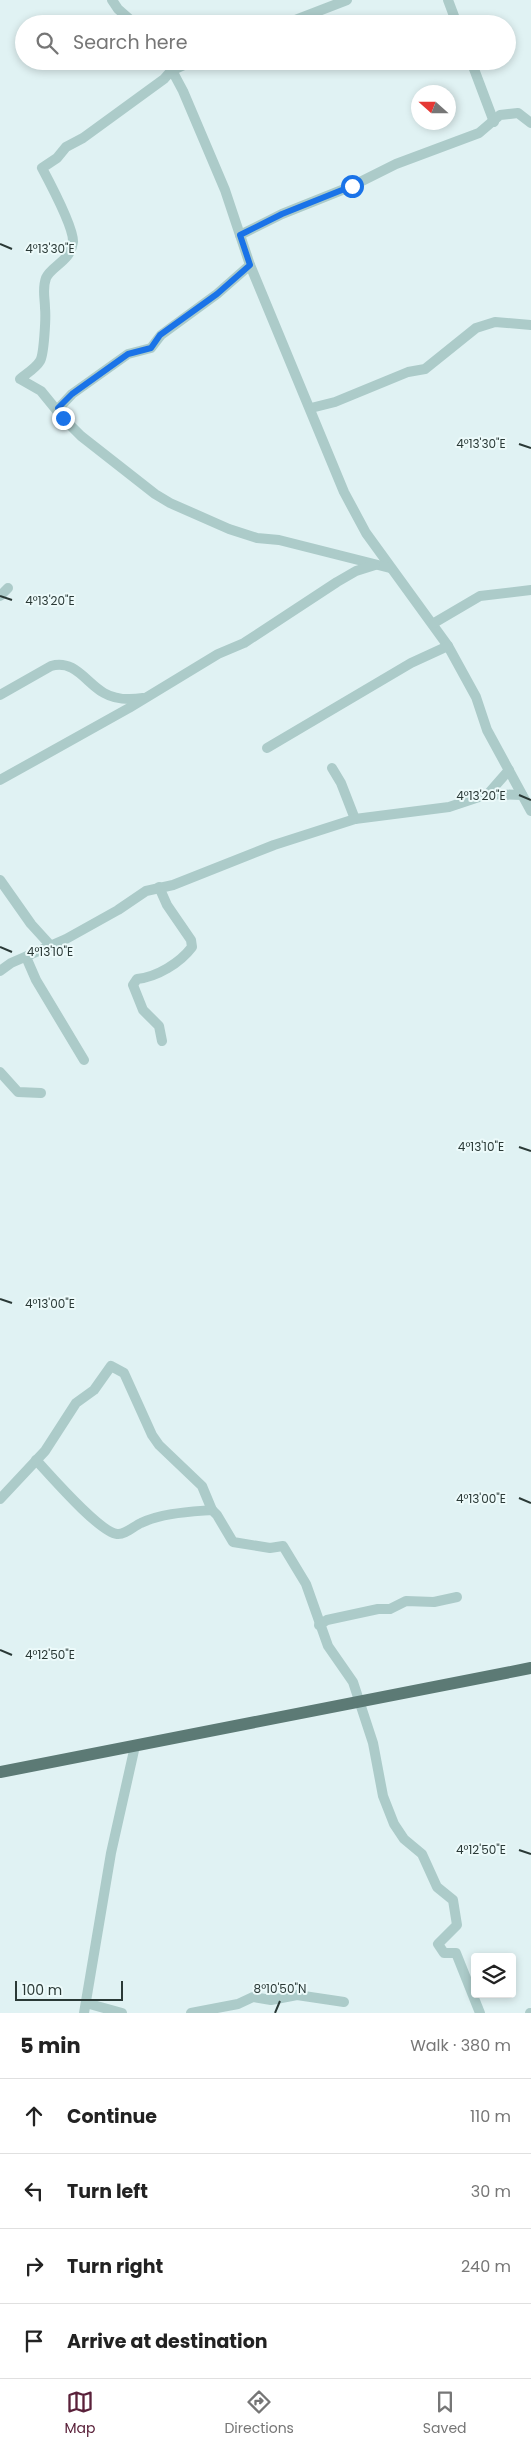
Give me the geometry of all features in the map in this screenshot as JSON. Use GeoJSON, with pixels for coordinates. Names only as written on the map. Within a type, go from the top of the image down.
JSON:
{"type":"FeatureCollection","features":[{"type":"Feature","properties":{"kind":"main road"},"geometry":{"type":"LineString","coordinates":[[0,1772],[531,1668]]}},
{"type":"Feature","properties":{"kind":"street"},"geometry":{"type":"LineString","coordinates":[[112,0],[125,15]]}},
{"type":"Feature","properties":{"kind":"street"},"geometry":{"type":"LineString","coordinates":[[308,15],[347,0]]}},
{"type":"Feature","properties":{"kind":"street"},"geometry":{"type":"LineString","coordinates":[[448,0],[454,15]]}},
{"type":"Feature","properties":{"kind":"street"},"geometry":{"type":"LineString","coordinates":[[168,70],[164,80],[83,138],[66,147],[57,158],[42,168],[71,231],[73,243],[64,261],[47,276],[43,289],[46,317],[43,332],[44,352],[40,363],[20,379],[41,391],[58,408],[63,418],[82,436],[155,494],[170,503],[229,529],[257,538],[279,540],[390,568]]}},
{"type":"Feature","properties":{"kind":"street"},"geometry":{"type":"LineString","coordinates":[[171,70],[183,91],[225,190],[250,265],[311,408],[344,492],[366,533],[390,568],[434,623],[448,646],[476,697],[487,730],[531,811]]}},
{"type":"Feature","properties":{"kind":"street"},"geometry":{"type":"LineString","coordinates":[[474,70],[494,122]]}},
{"type":"Feature","properties":{"kind":"street"},"geometry":{"type":"LineString","coordinates":[[240,235],[282,214],[352,186],[396,164],[479,133],[500,115],[510,112],[518,113],[531,123]]}},
{"type":"Feature","properties":{"kind":"street"},"geometry":{"type":"LineString","coordinates":[[58,408],[72,394],[128,354],[151,348],[160,335],[217,294],[250,265]]}},
{"type":"Feature","properties":{"kind":"street"},"geometry":{"type":"LineString","coordinates":[[311,408],[335,402],[408,372],[425,369],[476,328],[495,322],[531,325]]}},
{"type":"Feature","properties":{"kind":"street"},"geometry":{"type":"LineString","coordinates":[[0,780],[218,654],[244,643],[356,571],[375,565]]}},
{"type":"Feature","properties":{"kind":"street"},"geometry":{"type":"LineString","coordinates":[[434,623],[480,596],[531,590]]}},
{"type":"Feature","properties":{"kind":"street"},"geometry":{"type":"LineString","coordinates":[[267,748],[411,663],[448,646]]}},
{"type":"Feature","properties":{"kind":"street"},"geometry":{"type":"LineString","coordinates":[[0,695],[51,666],[60,663],[79,671],[104,693],[130,700],[144,698]]}},
{"type":"Feature","properties":{"kind":"street"},"geometry":{"type":"LineString","coordinates":[[332,768],[341,783],[355,818]]}},
{"type":"Feature","properties":{"kind":"street"},"geometry":{"type":"LineString","coordinates":[[488,794],[509,770]]}},
{"type":"Feature","properties":{"kind":"street"},"geometry":{"type":"LineString","coordinates":[[0,971],[118,910],[146,891],[173,885],[245,855],[355,818],[449,807],[488,794],[522,796]]}},
{"type":"Feature","properties":{"kind":"street"},"geometry":{"type":"LineString","coordinates":[[0,880],[31,924],[51,946]]}},
{"type":"Feature","properties":{"kind":"street"},"geometry":{"type":"LineString","coordinates":[[159,887],[167,905],[191,940],[192,947],[188,954],[171,966],[148,978],[137,979],[133,986],[143,1010],[159,1026],[162,1041]]}},
{"type":"Feature","properties":{"kind":"street"},"geometry":{"type":"LineString","coordinates":[[26,957],[36,980],[84,1060]]}},
{"type":"Feature","properties":{"kind":"street"},"geometry":{"type":"LineString","coordinates":[[0,1072],[18,1092],[41,1093]]}},
{"type":"Feature","properties":{"kind":"street"},"geometry":{"type":"LineString","coordinates":[[0,1499],[56,1437],[76,1403],[94,1390],[111,1366],[124,1373],[152,1435],[159,1445],[202,1486],[212,1510],[218,1515],[234,1542],[270,1548],[282,1546],[306,1584],[319,1626],[328,1646],[353,1682],[373,1743],[383,1796],[394,1824],[404,1839],[420,1850],[436,1886],[454,1903],[457,1925],[438,1944],[444,1953],[456,1953],[480,2013]]}},
{"type":"Feature","properties":{"kind":"street"},"geometry":{"type":"LineString","coordinates":[[36,1460],[74,1501],[104,1528],[116,1534],[123,1534],[151,1518],[212,1510]]}},
{"type":"Feature","properties":{"kind":"street"},"geometry":{"type":"LineString","coordinates":[[319,1626],[327,1620],[378,1609],[390,1609],[406,1601],[434,1602],[457,1597]]}},
{"type":"Feature","properties":{"kind":"street"},"geometry":{"type":"LineString","coordinates":[[122,2013],[85,2008],[112,1844],[135,1746]]}},
{"type":"Feature","properties":{"kind":"street"},"geometry":{"type":"LineString","coordinates":[[191,2013],[238,2004],[253,1997],[271,2000],[297,1995],[344,2002]]}},
{"type":"Feature","properties":{"kind":"route"},"geometry":{"type":"LineString","coordinates":[[63,418],[58,408],[72,394],[128,354],[151,348],[160,335],[230,284],[250,265],[240,235],[282,214],[352,186]]}}]}
